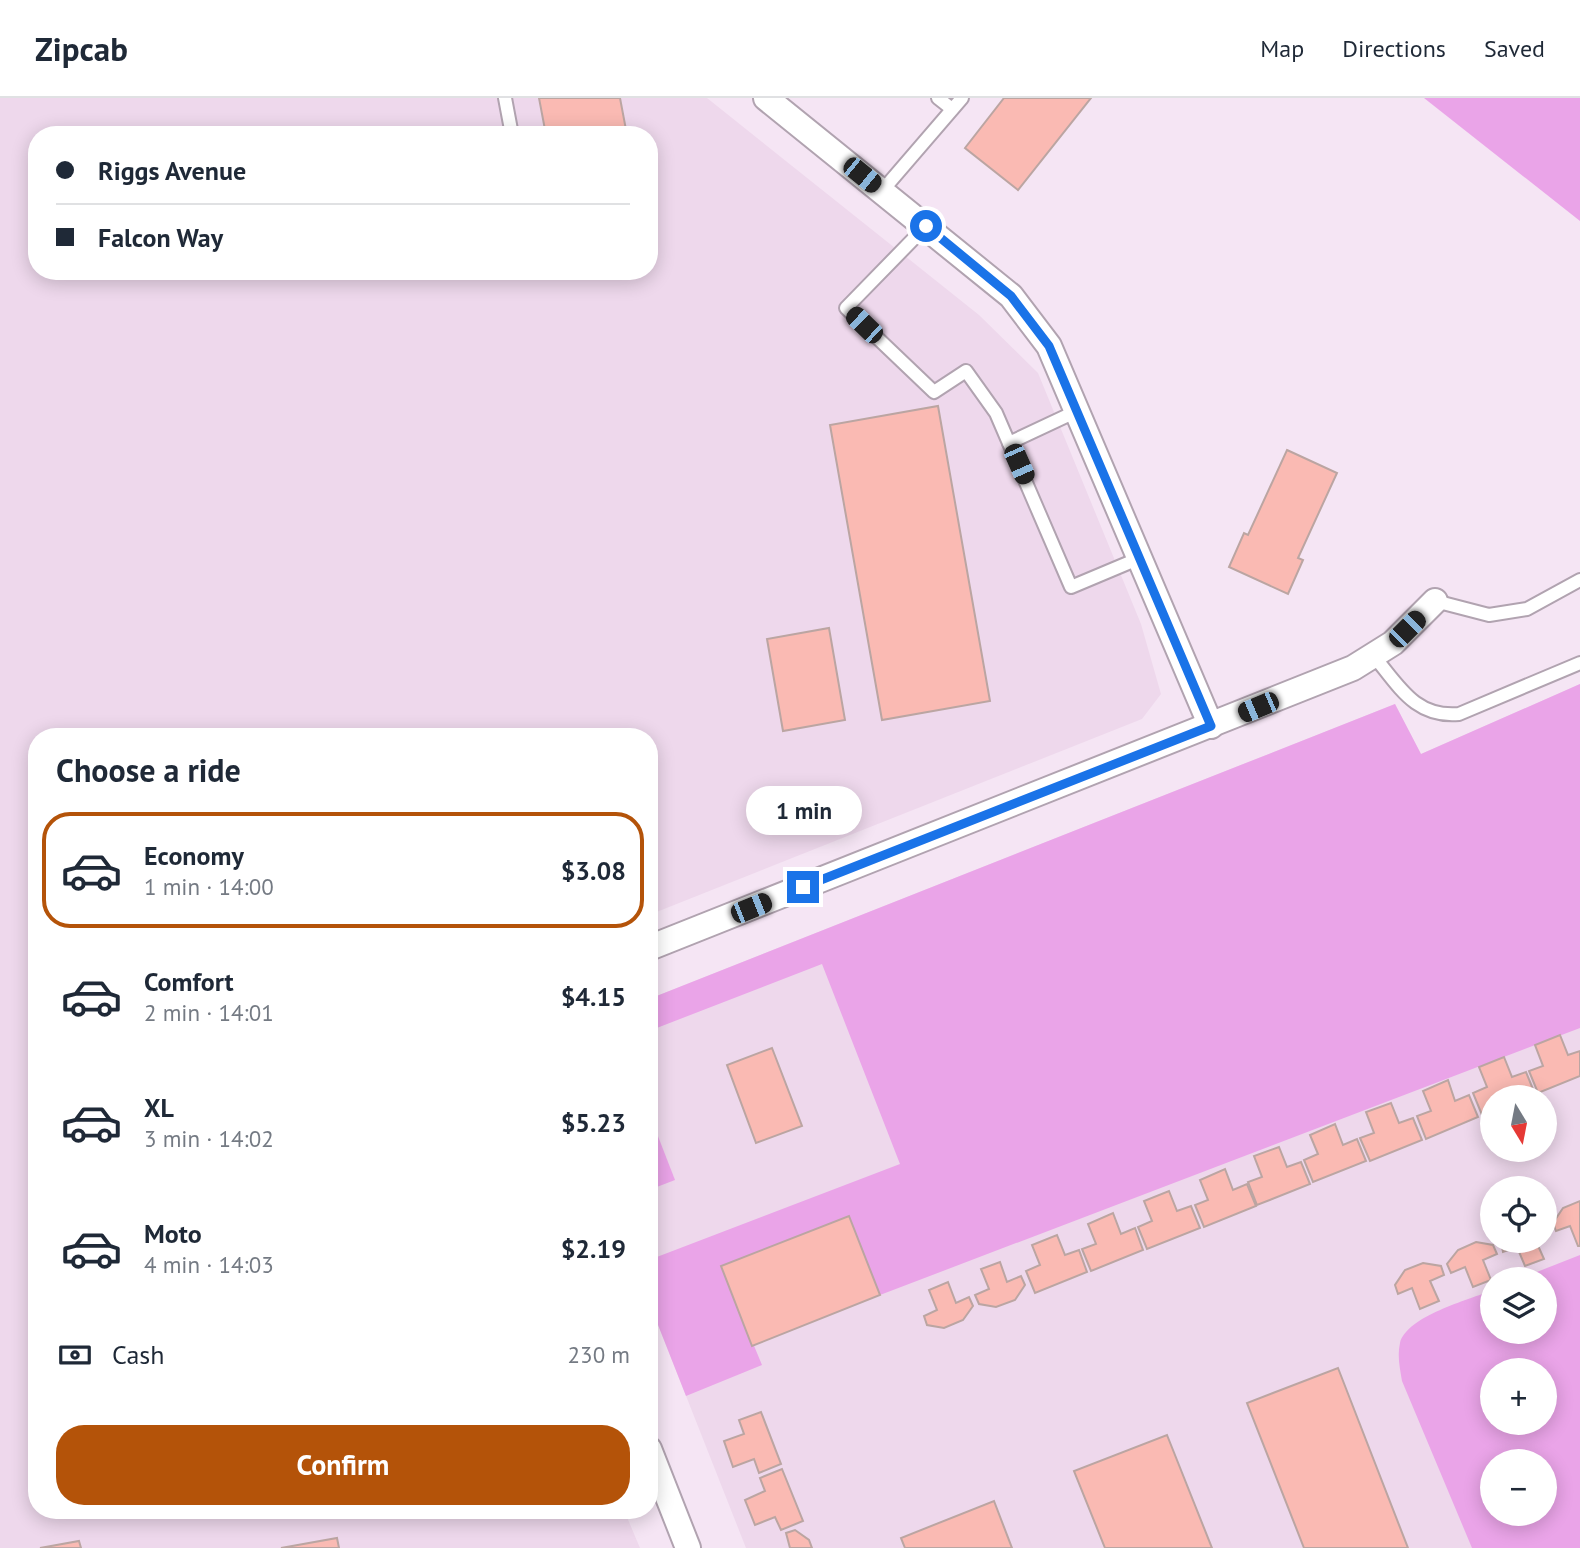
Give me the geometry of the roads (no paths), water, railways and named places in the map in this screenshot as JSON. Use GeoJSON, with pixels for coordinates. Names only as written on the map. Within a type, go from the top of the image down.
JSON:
{"type":"FeatureCollection","features":[{"type":"Feature","properties":{"kind":"street"},"geometry":{"type":"LineString","coordinates":[[766,98],[1011,296],[1049,346],[1211,726]]}},
{"type":"Feature","properties":{"kind":"street"},"geometry":{"type":"LineString","coordinates":[[658,944],[1353,668],[1393,643],[1435,601]]}},
{"type":"Feature","properties":{"kind":"street"},"geometry":{"type":"LineString","coordinates":[[658,1472],[688,1548]]}},
{"type":"Feature","properties":{"kind":"lane"},"geometry":{"type":"LineString","coordinates":[[505,98],[510,126]]}},
{"type":"Feature","properties":{"kind":"lane"},"geometry":{"type":"LineString","coordinates":[[938,98],[952,109]]}},
{"type":"Feature","properties":{"kind":"lane"},"geometry":{"type":"LineString","coordinates":[[882,191],[962,98]]}},
{"type":"Feature","properties":{"kind":"lane"},"geometry":{"type":"LineString","coordinates":[[926,226],[846,308],[934,392],[966,371],[996,413],[1070,587],[1140,558]]}},
{"type":"Feature","properties":{"kind":"lane"},"geometry":{"type":"LineString","coordinates":[[1009,443],[1077,411]]}},
{"type":"Feature","properties":{"kind":"lane"},"geometry":{"type":"LineString","coordinates":[[1435,601],[1489,615],[1527,609],[1580,580]]}},
{"type":"Feature","properties":{"kind":"lane"},"geometry":{"type":"LineString","coordinates":[[1373,656],[1409,698],[1424,711],[1439,716],[1459,714],[1580,663]]}}]}
